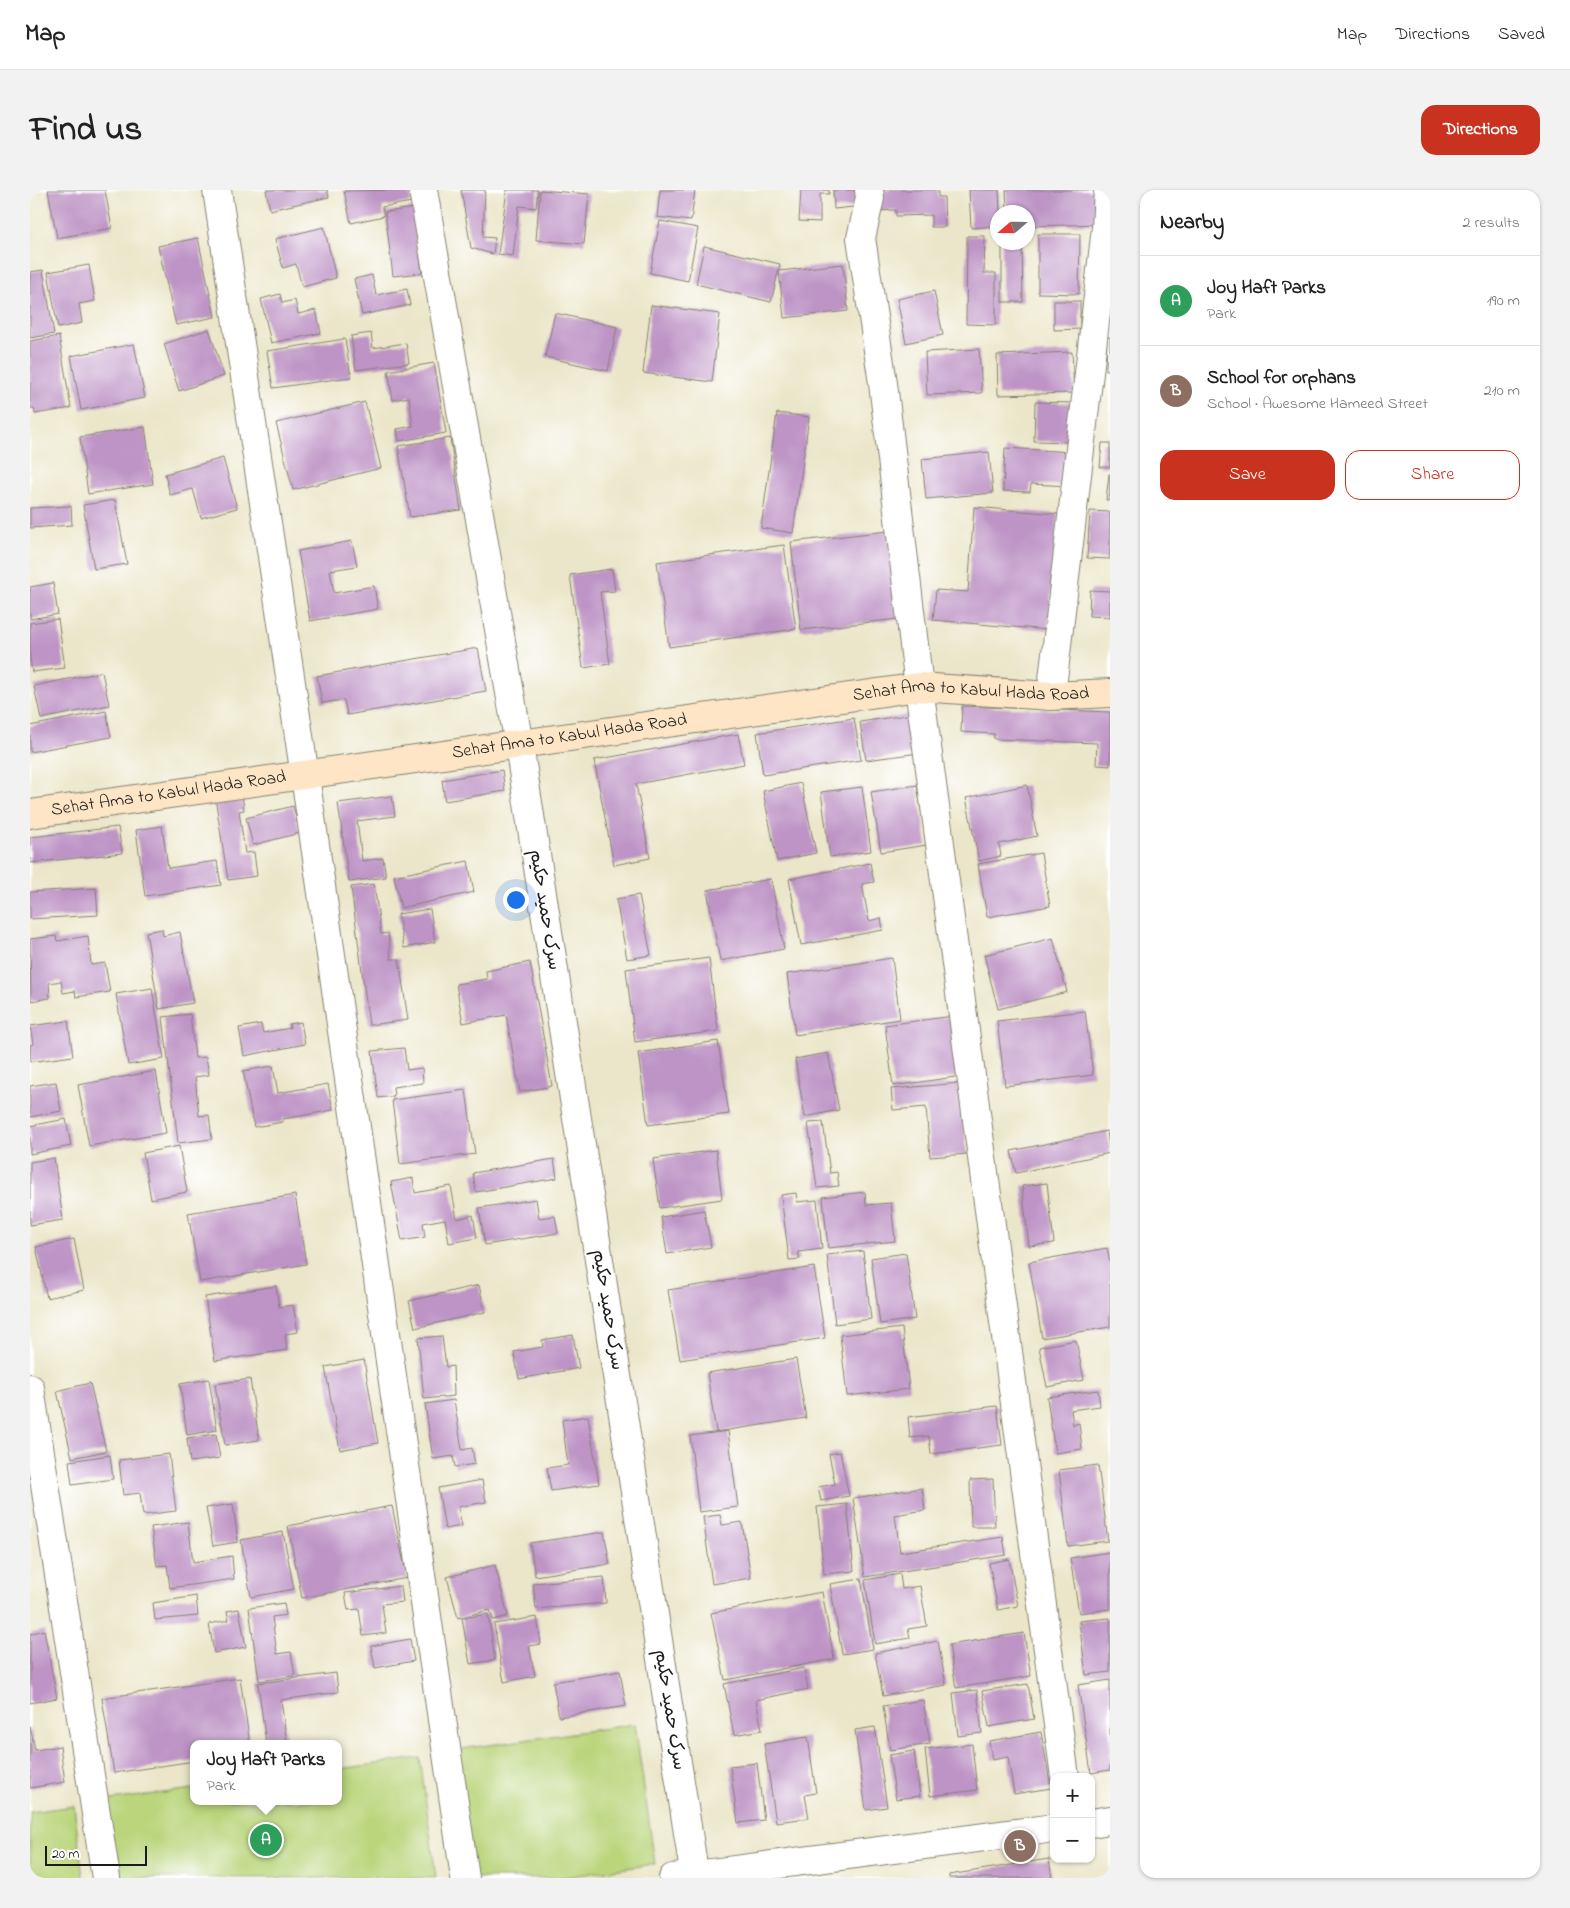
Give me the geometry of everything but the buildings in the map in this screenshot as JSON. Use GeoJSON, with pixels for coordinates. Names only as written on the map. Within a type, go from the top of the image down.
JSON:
{"type":"FeatureCollection","features":[{"type":"Feature","properties":{"kind":"main road","name":"Sehat Ama to Kabul Hada Road"},"geometry":{"type":"LineString","coordinates":[[30,814],[919,687],[1051,696],[1110,693]]}},
{"type":"Feature","properties":{"kind":"street"},"geometry":{"type":"LineString","coordinates":[[217,190],[305,776],[465,1878]]}},
{"type":"Feature","properties":{"kind":"street","name":"سرک حمید حکیم"},"geometry":{"type":"LineString","coordinates":[[423,190],[519,745],[687,1877]]}},
{"type":"Feature","properties":{"kind":"street"},"geometry":{"type":"LineString","coordinates":[[869,190],[870,198],[861,238],[883,383],[919,687],[1064,1773]]}},
{"type":"Feature","properties":{"kind":"street"},"geometry":{"type":"LineString","coordinates":[[1051,696],[1108,228],[1108,190]]}},
{"type":"Feature","properties":{"kind":"street"},"geometry":{"type":"LineString","coordinates":[[30,1388],[106,1878]]}},
{"type":"Feature","properties":{"kind":"street"},"geometry":{"type":"LineString","coordinates":[[1095,1822],[1110,1820]]}},
{"type":"Feature","properties":{"kind":"street"},"geometry":{"type":"LineString","coordinates":[[687,1877],[1050,1829]]}},
{"type":"Feature","properties":{"kind":"green space"},"geometry":{"type":"Polygon","coordinates":[[[635,1724],[655,1864],[557,1878],[472,1878],[454,1750],[635,1724]]]}},
{"type":"Feature","properties":{"kind":"green space"},"geometry":{"type":"Polygon","coordinates":[[[420,1758],[436,1878],[107,1878],[96,1802],[190,1789],[190,1805],[342,1805],[342,1769],[420,1758]]]}},
{"type":"Feature","properties":{"kind":"green space"},"geometry":{"type":"Polygon","coordinates":[[[74,1806],[83,1878],[30,1878],[30,1812],[74,1806]]]}},
{"type":"Feature","properties":{"kind":"place","name":"Joy Haft Parks"},"geometry":{"type":"Point","coordinates":[266,1840]}},
{"type":"Feature","properties":{"kind":"place","name":"School for orphans"},"geometry":{"type":"Point","coordinates":[1020,1846]}}]}
